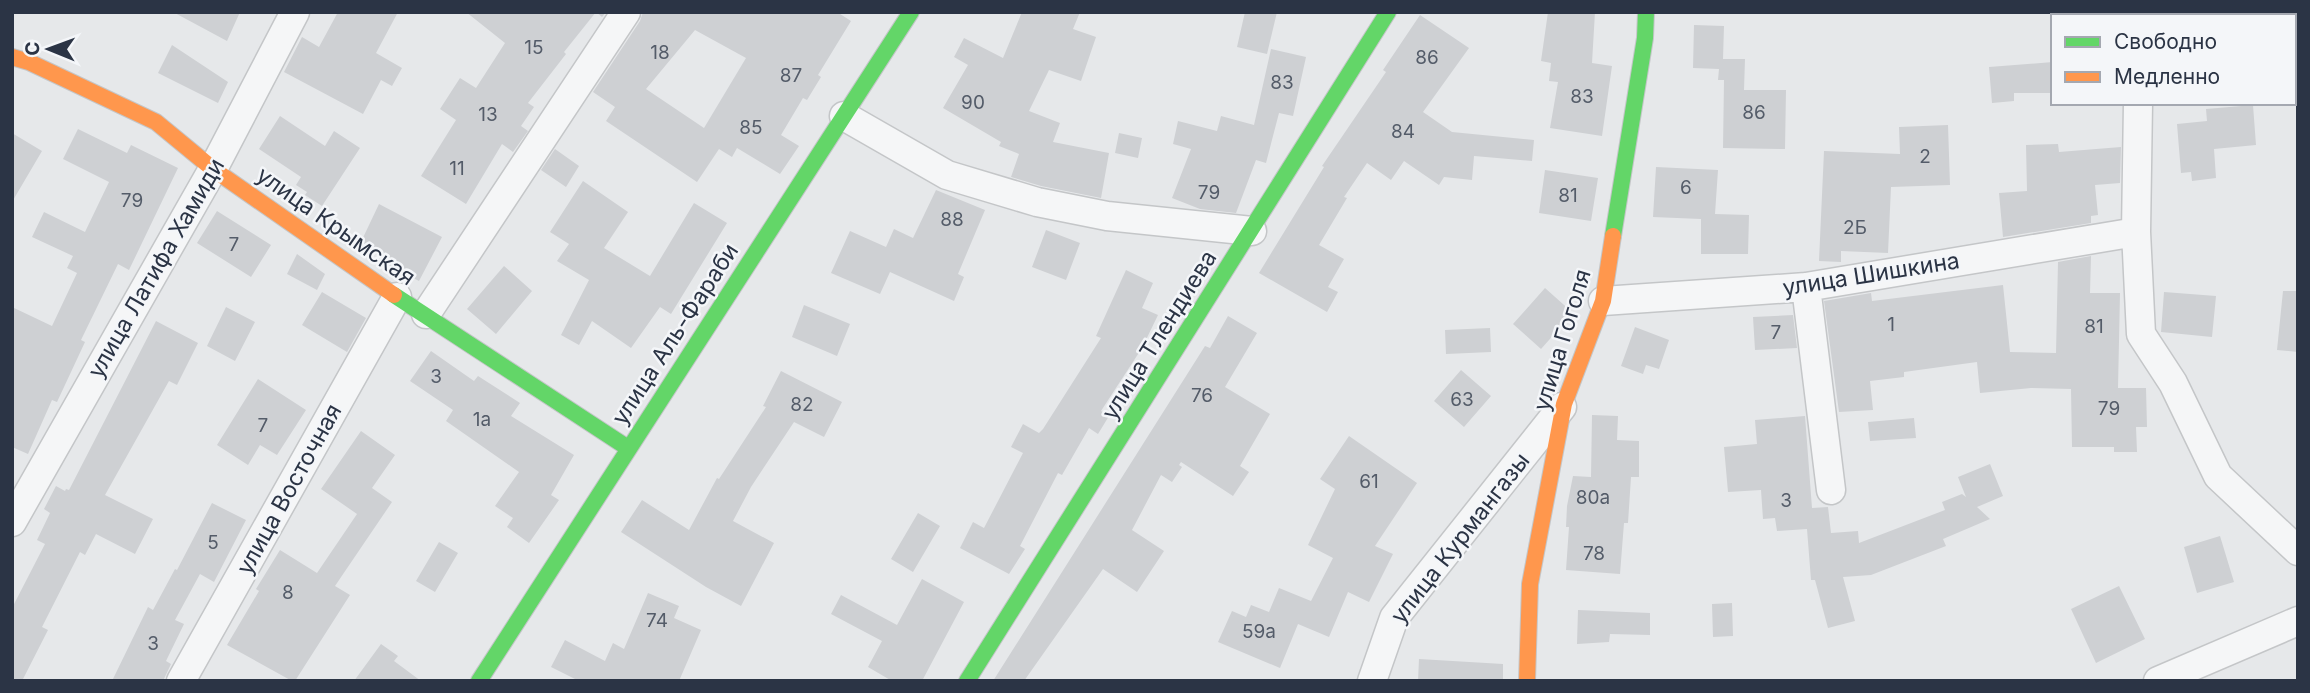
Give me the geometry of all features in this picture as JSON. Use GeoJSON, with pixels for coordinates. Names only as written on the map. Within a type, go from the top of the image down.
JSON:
{"type":"FeatureCollection","features":[{"type":"Feature","properties":{"kind":"street","name":"улица Латифа Хамиди"},"geometry":{"type":"LineString","coordinates":[[16,507],[213,169],[295,12]]}},
{"type":"Feature","properties":{"kind":"street"},"geometry":{"type":"LineString","coordinates":[[426,314],[626,12]]}},
{"type":"Feature","properties":{"kind":"street","name":"улица Аль-Фараби"},"geometry":{"type":"LineString","coordinates":[[479,681],[911,12]]}},
{"type":"Feature","properties":{"kind":"street","name":"улица Тлендиева"},"geometry":{"type":"LineString","coordinates":[[967,681],[1388,12]]}},
{"type":"Feature","properties":{"kind":"street","name":"улица Гоголя"},"geometry":{"type":"LineString","coordinates":[[1527,681],[1530,584],[1564,404],[1603,301],[1645,38],[1646,12]]}},
{"type":"Feature","properties":{"kind":"street","name":"улица Крымская"},"geometry":{"type":"LineString","coordinates":[[12,57],[29,62],[156,122],[213,169],[397,296],[628,448]]}},
{"type":"Feature","properties":{"kind":"street"},"geometry":{"type":"LineString","coordinates":[[2138,105],[2136,232],[2141,334],[2173,383],[2218,476],[2298,551]]}},
{"type":"Feature","properties":{"kind":"street"},"geometry":{"type":"LineString","coordinates":[[844,116],[947,175],[1037,202],[1107,216],[1252,231]]}},
{"type":"Feature","properties":{"kind":"street","name":"улица Шишкина"},"geometry":{"type":"LineString","coordinates":[[1603,301],[1806,287],[2136,232]]}},
{"type":"Feature","properties":{"kind":"street"},"geometry":{"type":"LineString","coordinates":[[1806,287],[1831,490]]}},
{"type":"Feature","properties":{"kind":"street","name":"улица Восточная"},"geometry":{"type":"LineString","coordinates":[[181,681],[397,296]]}},
{"type":"Feature","properties":{"kind":"street","name":"улица Курмангазы"},"geometry":{"type":"LineString","coordinates":[[1372,681],[1394,618],[1564,404]]}},
{"type":"Feature","properties":{"kind":"street"},"geometry":{"type":"LineString","coordinates":[[2158,681],[2298,621]]}},
{"type":"Feature","properties":{"kind":"building"},"geometry":{"type":"Polygon","coordinates":[[[173,12],[240,12],[227,41],[173,12]]]}},
{"type":"Feature","properties":{"kind":"building"},"geometry":{"type":"Polygon","coordinates":[[[338,12],[398,12],[376,53],[402,68],[392,86],[381,80],[363,114],[284,72],[302,37],[319,47],[338,12]]]}},
{"type":"Feature","properties":{"kind":"building"},"geometry":{"type":"Polygon","coordinates":[[[466,12],[596,12],[528,103],[534,107],[521,126],[528,131],[513,152],[502,144],[466,204],[421,176],[456,120],[440,109],[460,78],[476,88],[505,43],[466,12]]]}},
{"type":"Feature","properties":{"kind":"building"},"geometry":{"type":"Polygon","coordinates":[[[643,12],[837,12],[851,21],[818,75],[821,77],[807,100],[803,98],[781,135],[799,146],[780,174],[737,148],[732,157],[719,149],[697,182],[606,121],[615,107],[593,92],[640,21],[643,12]],[[695,30],[646,89],[704,128],[746,58],[695,30]]]}},
{"type":"Feature","properties":{"kind":"building"},"geometry":{"type":"Polygon","coordinates":[[[1022,12],[1080,12],[1073,29],[1096,37],[1081,81],[1049,70],[1029,111],[1060,123],[1053,142],[1109,153],[1101,198],[1011,177],[1019,154],[999,146],[1001,142],[943,108],[968,65],[954,57],[964,38],[1003,58],[1022,12]]]}},
{"type":"Feature","properties":{"kind":"building"},"geometry":{"type":"Polygon","coordinates":[[[1245,12],[1277,12],[1267,54],[1237,47],[1245,12]]]}},
{"type":"Feature","properties":{"kind":"building"},"geometry":{"type":"Polygon","coordinates":[[[1548,12],[1595,12],[1592,63],[1612,66],[1602,136],[1550,128],[1558,82],[1549,81],[1551,63],[1541,61],[1548,12]]]}},
{"type":"Feature","properties":{"kind":"building"},"geometry":{"type":"Polygon","coordinates":[[[1420,15],[1469,48],[1423,112],[1452,132],[1534,140],[1532,161],[1474,156],[1472,180],[1444,177],[1439,185],[1404,161],[1391,180],[1367,163],[1344,197],[1347,198],[1319,245],[1344,259],[1328,287],[1338,292],[1327,312],[1259,273],[1324,167],[1322,166],[1386,72],[1383,70],[1420,15]]]}},
{"type":"Feature","properties":{"kind":"building"},"geometry":{"type":"Polygon","coordinates":[[[1694,25],[1724,26],[1723,59],[1745,59],[1744,90],[1786,90],[1785,149],[1723,148],[1724,80],[1718,80],[1719,69],[1693,68],[1694,25]]]}},
{"type":"Feature","properties":{"kind":"building"},"geometry":{"type":"Polygon","coordinates":[[[172,45],[228,82],[218,103],[158,73],[172,45]]]}},
{"type":"Feature","properties":{"kind":"building"},"geometry":{"type":"Polygon","coordinates":[[[1271,49],[1306,57],[1293,116],[1279,113],[1266,163],[1256,160],[1236,213],[1200,209],[1172,198],[1191,149],[1173,144],[1178,121],[1217,131],[1221,116],[1254,125],[1271,49]]]}},
{"type":"Feature","properties":{"kind":"building"},"geometry":{"type":"Polygon","coordinates":[[[2051,62],[2051,93],[2014,93],[2014,101],[1992,103],[1989,67],[2051,62]]]}},
{"type":"Feature","properties":{"kind":"building"},"geometry":{"type":"Polygon","coordinates":[[[2253,105],[2256,145],[2214,149],[2216,178],[2192,181],[2191,172],[2181,173],[2177,124],[2207,121],[2206,109],[2253,105]]]}},
{"type":"Feature","properties":{"kind":"building"},"geometry":{"type":"Polygon","coordinates":[[[280,116],[325,146],[334,131],[360,148],[322,206],[305,195],[307,192],[296,185],[301,177],[259,149],[280,116]]]}},
{"type":"Feature","properties":{"kind":"building"},"geometry":{"type":"Polygon","coordinates":[[[1948,125],[1950,185],[1891,187],[1888,253],[1841,251],[1841,262],[1819,261],[1824,151],[1900,154],[1899,127],[1948,125]]]}},
{"type":"Feature","properties":{"kind":"building"},"geometry":{"type":"Polygon","coordinates":[[[78,129],[127,153],[131,145],[178,168],[129,270],[118,264],[81,340],[85,342],[57,402],[52,400],[28,454],[12,447],[12,307],[52,326],[77,273],[67,268],[73,256],[32,237],[44,212],[85,232],[109,182],[63,159],[78,129]]]}},
{"type":"Feature","properties":{"kind":"building"},"geometry":{"type":"Polygon","coordinates":[[[12,133],[42,151],[12,202],[12,133]]]}},
{"type":"Feature","properties":{"kind":"building"},"geometry":{"type":"Polygon","coordinates":[[[1119,133],[1142,138],[1138,158],[1115,153],[1119,133]]]}},
{"type":"Feature","properties":{"kind":"building"},"geometry":{"type":"Polygon","coordinates":[[[2058,144],[2059,152],[2121,147],[2120,183],[2095,185],[2098,215],[2091,216],[2091,223],[2003,237],[1999,193],[2027,191],[2026,145],[2058,144]]]}},
{"type":"Feature","properties":{"kind":"building"},"geometry":{"type":"Polygon","coordinates":[[[555,149],[579,166],[566,187],[541,170],[555,149]]]}},
{"type":"Feature","properties":{"kind":"building"},"geometry":{"type":"Polygon","coordinates":[[[1656,167],[1718,170],[1715,214],[1749,215],[1748,254],[1701,254],[1701,219],[1653,217],[1656,167]]]}},
{"type":"Feature","properties":{"kind":"building"},"geometry":{"type":"Polygon","coordinates":[[[1545,170],[1598,178],[1591,221],[1539,213],[1545,170]]]}},
{"type":"Feature","properties":{"kind":"building"},"geometry":{"type":"Polygon","coordinates":[[[583,181],[628,212],[604,248],[650,276],[694,203],[727,223],[671,314],[660,307],[631,348],[592,321],[579,345],[561,335],[589,280],[557,261],[569,244],[550,232],[583,181]]]}},
{"type":"Feature","properties":{"kind":"building"},"geometry":{"type":"Polygon","coordinates":[[[936,190],[985,210],[958,274],[964,277],[954,301],[890,272],[880,294],[831,273],[850,231],[886,247],[894,229],[913,238],[936,190]]]}},
{"type":"Feature","properties":{"kind":"building"},"geometry":{"type":"Polygon","coordinates":[[[379,204],[442,237],[419,281],[392,267],[360,244],[379,204]]]}},
{"type":"Feature","properties":{"kind":"building"},"geometry":{"type":"Polygon","coordinates":[[[217,211],[271,245],[251,277],[197,243],[217,211]]]}},
{"type":"Feature","properties":{"kind":"building"},"geometry":{"type":"Polygon","coordinates":[[[1046,230],[1080,243],[1066,280],[1032,267],[1046,230]]]}},
{"type":"Feature","properties":{"kind":"building"},"geometry":{"type":"Polygon","coordinates":[[[297,254],[325,274],[317,290],[287,274],[297,254]]]}},
{"type":"Feature","properties":{"kind":"building"},"geometry":{"type":"Polygon","coordinates":[[[2091,256],[2090,293],[2120,293],[2118,388],[2146,388],[2147,427],[2136,427],[2137,452],[2114,452],[2114,447],[2072,447],[2071,389],[2031,388],[1980,393],[1977,362],[1904,372],[1904,377],[1870,381],[1873,410],[1839,412],[1824,301],[1871,293],[1872,301],[2003,285],[2010,352],[2056,353],[2058,262],[2091,256]]]}},
{"type":"Feature","properties":{"kind":"building"},"geometry":{"type":"Polygon","coordinates":[[[504,266],[532,291],[496,334],[467,309],[504,266]]]}},
{"type":"Feature","properties":{"kind":"building"},"geometry":{"type":"Polygon","coordinates":[[[1126,270],[1153,283],[1142,308],[1158,315],[1142,348],[1101,411],[1109,416],[1098,434],[1089,428],[1062,475],[1058,473],[1020,546],[1025,549],[1009,574],[960,548],[973,522],[984,528],[1023,453],[1011,447],[1023,424],[1039,433],[1043,429],[1101,338],[1096,336],[1126,270]]]}},
{"type":"Feature","properties":{"kind":"building"},"geometry":{"type":"Polygon","coordinates":[[[1545,288],[1573,313],[1541,349],[1513,324],[1545,288]]]}},
{"type":"Feature","properties":{"kind":"building"},"geometry":{"type":"Polygon","coordinates":[[[2283,291],[2298,291],[2298,352],[2277,350],[2283,291]]]}},
{"type":"Feature","properties":{"kind":"building"},"geometry":{"type":"Polygon","coordinates":[[[322,292],[366,318],[347,352],[302,325],[322,292]]]}},
{"type":"Feature","properties":{"kind":"building"},"geometry":{"type":"Polygon","coordinates":[[[2164,292],[2216,296],[2212,337],[2161,332],[2164,292]]]}},
{"type":"Feature","properties":{"kind":"building"},"geometry":{"type":"Polygon","coordinates":[[[804,305],[850,324],[837,356],[792,337],[804,305]]]}},
{"type":"Feature","properties":{"kind":"building"},"geometry":{"type":"Polygon","coordinates":[[[226,307],[255,322],[235,361],[207,346],[226,307]]]}},
{"type":"Feature","properties":{"kind":"building"},"geometry":{"type":"Polygon","coordinates":[[[1793,315],[1797,348],[1755,350],[1753,317],[1793,315]]]}},
{"type":"Feature","properties":{"kind":"building"},"geometry":{"type":"Polygon","coordinates":[[[1228,316],[1257,333],[1225,387],[1270,414],[1240,466],[1249,472],[1233,496],[1181,462],[1179,465],[1182,467],[1172,482],[1161,475],[1132,530],[1164,551],[1137,592],[1103,569],[1024,681],[993,681],[1205,346],[1210,348],[1228,316]]]}},
{"type":"Feature","properties":{"kind":"building"},"geometry":{"type":"Polygon","coordinates":[[[156,321],[198,343],[177,385],[169,381],[105,495],[153,519],[135,554],[96,534],[85,555],[80,552],[42,627],[48,630],[22,681],[12,681],[12,608],[45,544],[37,540],[50,513],[44,509],[56,486],[65,491],[69,490],[156,321]]]}},
{"type":"Feature","properties":{"kind":"building"},"geometry":{"type":"Polygon","coordinates":[[[1635,327],[1669,340],[1659,369],[1646,365],[1643,374],[1621,366],[1635,327]]]}},
{"type":"Feature","properties":{"kind":"building"},"geometry":{"type":"Polygon","coordinates":[[[1490,328],[1491,352],[1446,354],[1445,330],[1490,328]]]}},
{"type":"Feature","properties":{"kind":"building"},"geometry":{"type":"Polygon","coordinates":[[[431,351],[474,381],[478,376],[520,403],[511,416],[574,455],[551,495],[559,500],[529,543],[507,527],[513,518],[495,506],[519,472],[446,421],[453,410],[410,381],[431,351]]]}},
{"type":"Feature","properties":{"kind":"building"},"geometry":{"type":"Polygon","coordinates":[[[1461,370],[1491,396],[1464,427],[1434,401],[1461,370]]]}},
{"type":"Feature","properties":{"kind":"building"},"geometry":{"type":"Polygon","coordinates":[[[781,371],[842,402],[824,437],[794,422],[751,487],[733,521],[774,543],[741,606],[706,587],[621,532],[642,500],[689,530],[717,478],[719,479],[766,407],[763,406],[781,371]]]}},
{"type":"Feature","properties":{"kind":"building"},"geometry":{"type":"Polygon","coordinates":[[[258,379],[306,410],[277,455],[260,445],[248,465],[217,445],[258,379]]]}},
{"type":"Feature","properties":{"kind":"building"},"geometry":{"type":"Polygon","coordinates":[[[1592,415],[1618,416],[1617,440],[1639,441],[1639,477],[1631,477],[1628,523],[1624,523],[1620,574],[1566,570],[1569,527],[1566,527],[1567,506],[1573,476],[1591,477],[1592,415]]]}},
{"type":"Feature","properties":{"kind":"building"},"geometry":{"type":"Polygon","coordinates":[[[1805,416],[1812,508],[1828,507],[1831,533],[1858,531],[1859,543],[1945,510],[1942,502],[1962,494],[1966,497],[1958,477],[1990,464],[2003,496],[1977,507],[1990,519],[1943,539],[1946,546],[1871,575],[1843,577],[1855,621],[1828,628],[1815,580],[1811,580],[1807,529],[1777,531],[1775,518],[1763,519],[1761,490],[1728,492],[1724,447],[1757,444],[1755,420],[1805,416]]]}},
{"type":"Feature","properties":{"kind":"building"},"geometry":{"type":"Polygon","coordinates":[[[1914,418],[1916,438],[1870,441],[1868,422],[1914,418]]]}},
{"type":"Feature","properties":{"kind":"building"},"geometry":{"type":"Polygon","coordinates":[[[361,431],[395,455],[372,488],[392,502],[335,586],[350,595],[295,681],[292,681],[227,645],[280,550],[317,573],[357,514],[321,489],[361,431]]]}},
{"type":"Feature","properties":{"kind":"building"},"geometry":{"type":"Polygon","coordinates":[[[1349,436],[1417,483],[1375,546],[1393,554],[1369,602],[1348,592],[1329,637],[1298,624],[1280,668],[1218,642],[1232,611],[1246,617],[1251,605],[1269,612],[1279,588],[1311,601],[1333,558],[1308,545],[1335,489],[1320,479],[1349,436]]]}},
{"type":"Feature","properties":{"kind":"building"},"geometry":{"type":"Polygon","coordinates":[[[212,503],[246,520],[214,582],[200,574],[175,620],[184,624],[166,661],[171,664],[163,681],[112,681],[148,607],[153,610],[212,503]]]}},
{"type":"Feature","properties":{"kind":"building"},"geometry":{"type":"Polygon","coordinates":[[[918,513],[940,526],[913,572],[891,559],[918,513]]]}},
{"type":"Feature","properties":{"kind":"building"},"geometry":{"type":"Polygon","coordinates":[[[2220,536],[2234,582],[2197,593],[2184,547],[2220,536]]]}},
{"type":"Feature","properties":{"kind":"building"},"geometry":{"type":"Polygon","coordinates":[[[439,542],[458,553],[435,592],[416,581],[439,542]]]}},
{"type":"Feature","properties":{"kind":"building"},"geometry":{"type":"Polygon","coordinates":[[[922,579],[964,602],[922,681],[892,681],[868,667],[882,641],[831,614],[841,595],[897,625],[922,579]]]}},
{"type":"Feature","properties":{"kind":"building"},"geometry":{"type":"Polygon","coordinates":[[[2119,586],[2145,639],[2096,663],[2071,609],[2119,586]]]}},
{"type":"Feature","properties":{"kind":"building"},"geometry":{"type":"Polygon","coordinates":[[[648,593],[679,606],[674,618],[701,630],[679,681],[579,681],[551,667],[565,640],[605,661],[613,643],[624,649],[648,593]]]}},
{"type":"Feature","properties":{"kind":"building"},"geometry":{"type":"Polygon","coordinates":[[[1732,603],[1733,636],[1713,637],[1712,604],[1732,603]]]}},
{"type":"Feature","properties":{"kind":"building"},"geometry":{"type":"Polygon","coordinates":[[[1578,610],[1650,613],[1650,635],[1610,634],[1609,642],[1577,644],[1578,610]]]}},
{"type":"Feature","properties":{"kind":"building"},"geometry":{"type":"Polygon","coordinates":[[[381,644],[398,656],[394,661],[421,681],[354,681],[381,644]]]}},
{"type":"Feature","properties":{"kind":"building"},"geometry":{"type":"Polygon","coordinates":[[[1419,659],[1503,664],[1503,681],[1418,681],[1419,659]]]}},
{"type":"Feature","properties":{"kind":"traffic: fast"},"geometry":{"type":"LineString","coordinates":[[479,681],[911,12]]}},
{"type":"Feature","properties":{"kind":"traffic: fast"},"geometry":{"type":"LineString","coordinates":[[967,681],[1388,12]]}},
{"type":"Feature","properties":{"kind":"traffic: fast"},"geometry":{"type":"LineString","coordinates":[[1613,236],[1645,38],[1646,12]]}},
{"type":"Feature","properties":{"kind":"traffic: fast"},"geometry":{"type":"LineString","coordinates":[[394,295],[628,448]]}},
{"type":"Feature","properties":{"kind":"traffic: slow"},"geometry":{"type":"LineString","coordinates":[[12,57],[29,62],[156,122],[213,169],[394,295]]}},
{"type":"Feature","properties":{"kind":"traffic: slow"},"geometry":{"type":"LineString","coordinates":[[1527,681],[1530,584],[1564,404],[1603,301],[1613,236]]}}]}
